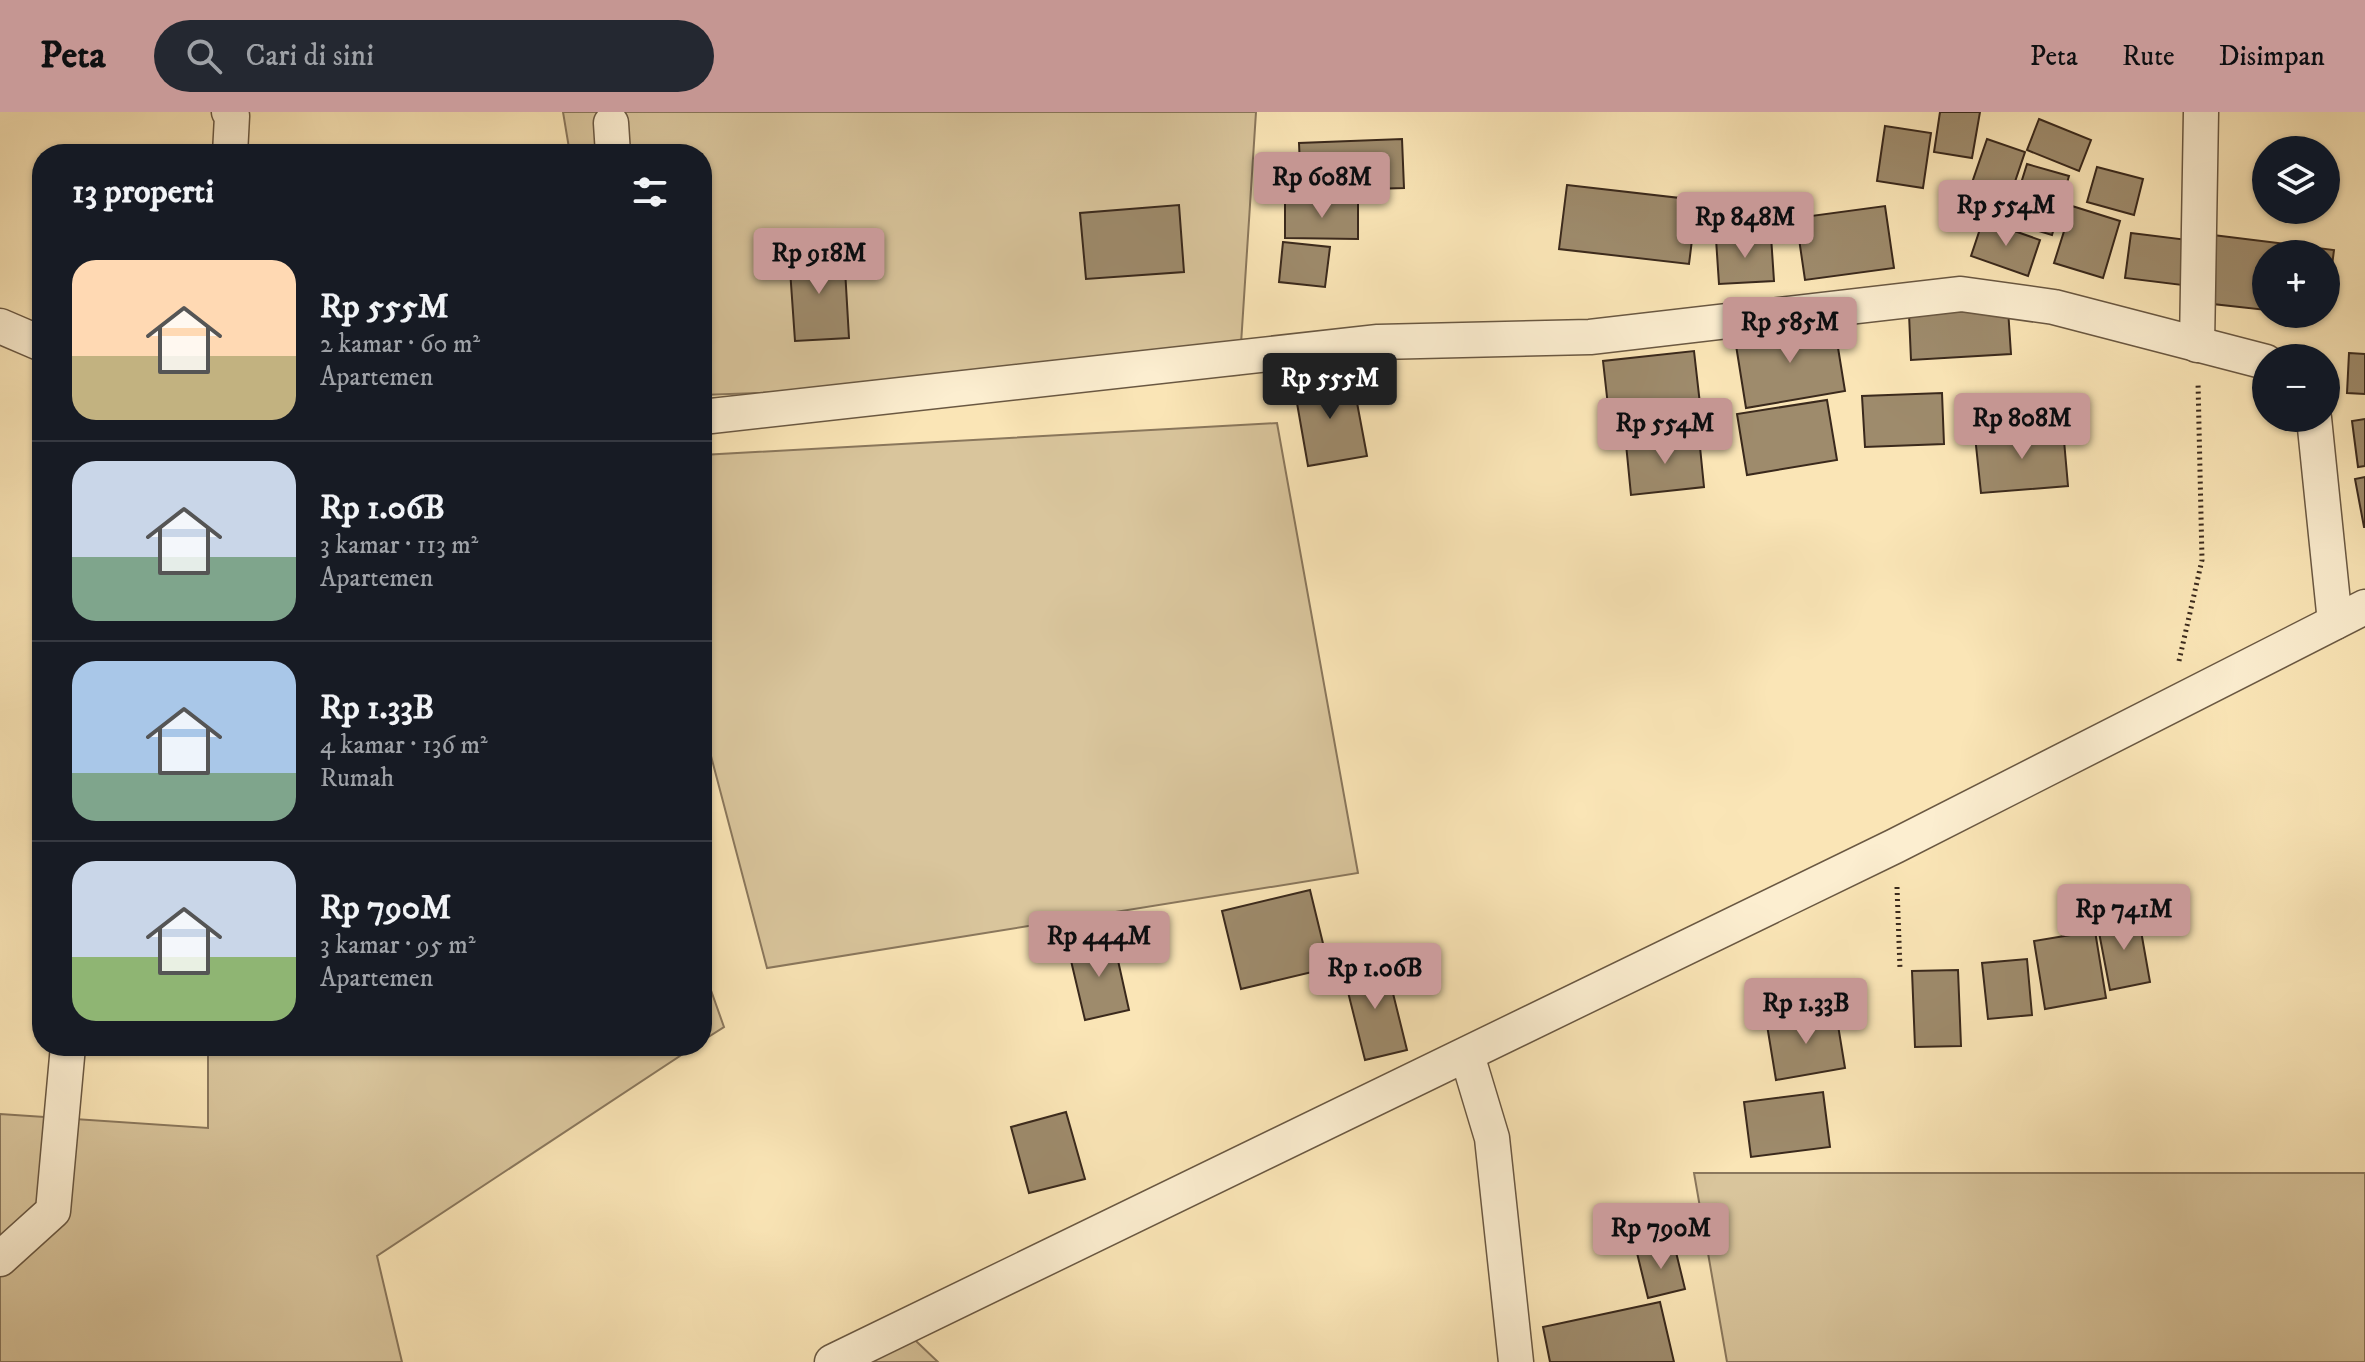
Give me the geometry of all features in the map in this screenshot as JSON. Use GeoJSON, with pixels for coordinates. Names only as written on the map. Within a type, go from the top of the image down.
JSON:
{"type":"FeatureCollection","features":[{"type":"Feature","properties":{"kind":"street"},"geometry":{"type":"LineString","coordinates":[[229,112],[232,116],[231,144]]}},
{"type":"Feature","properties":{"kind":"street"},"geometry":{"type":"LineString","coordinates":[[2197,345],[2201,112]]}},
{"type":"Feature","properties":{"kind":"street"},"geometry":{"type":"LineString","coordinates":[[712,416],[1378,342],[1590,337],[1961,294],[2054,307],[2252,359]]}},
{"type":"Feature","properties":{"kind":"street"},"geometry":{"type":"LineString","coordinates":[[0,326],[32,340]]}},
{"type":"Feature","properties":{"kind":"street"},"geometry":{"type":"LineString","coordinates":[[2315,432],[2335,622]]}},
{"type":"Feature","properties":{"kind":"street"},"geometry":{"type":"LineString","coordinates":[[832,1362],[1895,846],[2365,607]]}},
{"type":"Feature","properties":{"kind":"street"},"geometry":{"type":"LineString","coordinates":[[1467,1055],[1492,1138],[1516,1362]]}},
{"type":"Feature","properties":{"kind":"street"},"geometry":{"type":"LineString","coordinates":[[0,1259],[53,1211],[67,1056]]}},
{"type":"Feature","properties":{"kind":"path"},"geometry":{"type":"LineString","coordinates":[[2165,708],[2187,634],[2202,560],[2197,345]]}},
{"type":"Feature","properties":{"kind":"path"},"geometry":{"type":"LineString","coordinates":[[1895,846],[1900,969]]}},
{"type":"Feature","properties":{"kind":"shaded area"},"geometry":{"type":"Polygon","coordinates":[[[563,112],[1256,112],[1239,375],[712,395],[712,144],[568,144],[563,112]]]}},
{"type":"Feature","properties":{"kind":"shaded area"},"geometry":{"type":"Polygon","coordinates":[[[1277,423],[1358,873],[767,968],[712,760],[712,454],[1277,423]]]}},
{"type":"Feature","properties":{"kind":"shaded area"},"geometry":{"type":"Polygon","coordinates":[[[712,993],[724,1027],[712,1035],[712,993]]]}},
{"type":"Feature","properties":{"kind":"shaded area"},"geometry":{"type":"Polygon","coordinates":[[[208,1056],[680,1056],[377,1256],[402,1362],[0,1362],[0,1114],[208,1128],[208,1056]]]}},
{"type":"Feature","properties":{"kind":"shaded area"},"geometry":{"type":"Polygon","coordinates":[[[1694,1173],[2365,1173],[2365,1362],[1727,1362],[1694,1173]]]}},
{"type":"Feature","properties":{"kind":"shaded area"},"geometry":{"type":"Polygon","coordinates":[[[896,1322],[938,1362],[838,1362],[896,1322]]]}},
{"type":"Feature","properties":{"kind":"building"},"geometry":{"type":"Polygon","coordinates":[[[1940,112],[1980,112],[1972,158],[1934,152],[1940,112]]]}},
{"type":"Feature","properties":{"kind":"building"},"geometry":{"type":"Polygon","coordinates":[[[2039,119],[2091,140],[2079,171],[2027,150],[2039,119]]]}},
{"type":"Feature","properties":{"kind":"building"},"geometry":{"type":"Polygon","coordinates":[[[1885,126],[1931,133],[1923,188],[1877,181],[1885,126]]]}},
{"type":"Feature","properties":{"kind":"building"},"geometry":{"type":"Polygon","coordinates":[[[1402,139],[1404,188],[1301,191],[1299,143],[1402,139]]]}},
{"type":"Feature","properties":{"kind":"building"},"geometry":{"type":"Polygon","coordinates":[[[1987,139],[2025,152],[2001,223],[1963,209],[1987,139]]]}},
{"type":"Feature","properties":{"kind":"building"},"geometry":{"type":"Polygon","coordinates":[[[2027,164],[2069,176],[2052,235],[2009,222],[2027,164]]]}},
{"type":"Feature","properties":{"kind":"building"},"geometry":{"type":"Polygon","coordinates":[[[2097,167],[2143,179],[2134,215],[2087,202],[2097,167]]]}},
{"type":"Feature","properties":{"kind":"building"},"geometry":{"type":"Polygon","coordinates":[[[1567,185],[1697,200],[1689,264],[1559,249],[1567,185]]]}},
{"type":"Feature","properties":{"kind":"building"},"geometry":{"type":"Polygon","coordinates":[[[1285,200],[1358,201],[1358,239],[1285,238],[1285,200]]]}},
{"type":"Feature","properties":{"kind":"building"},"geometry":{"type":"Polygon","coordinates":[[[1179,205],[1184,272],[1086,279],[1080,213],[1179,205]]]}},
{"type":"Feature","properties":{"kind":"building"},"geometry":{"type":"Polygon","coordinates":[[[1885,206],[1894,268],[1805,280],[1796,218],[1885,206]]]}},
{"type":"Feature","properties":{"kind":"building"},"geometry":{"type":"Polygon","coordinates":[[[2072,206],[2120,221],[2103,278],[2054,263],[2072,206]]]}},
{"type":"Feature","properties":{"kind":"building"},"geometry":{"type":"Polygon","coordinates":[[[1983,220],[2040,240],[2028,276],[1971,256],[1983,220]]]}},
{"type":"Feature","properties":{"kind":"building"},"geometry":{"type":"Polygon","coordinates":[[[2131,233],[2188,240],[2182,285],[2125,278],[2131,233]]]}},
{"type":"Feature","properties":{"kind":"building"},"geometry":{"type":"Polygon","coordinates":[[[2213,235],[2253,240],[2252,308],[2204,303],[2213,235]]]}},
{"type":"Feature","properties":{"kind":"building"},"geometry":{"type":"Polygon","coordinates":[[[1771,236],[1774,281],[1719,284],[1716,239],[1771,236]]]}},
{"type":"Feature","properties":{"kind":"building"},"geometry":{"type":"Polygon","coordinates":[[[1283,242],[1330,247],[1325,287],[1279,282],[1283,242]]]}},
{"type":"Feature","properties":{"kind":"building"},"geometry":{"type":"Polygon","coordinates":[[[844,252],[849,338],[795,341],[789,255],[844,252]]]}},
{"type":"Feature","properties":{"kind":"building"},"geometry":{"type":"Polygon","coordinates":[[[2008,309],[2011,354],[1911,360],[1909,314],[2008,309]]]}},
{"type":"Feature","properties":{"kind":"building"},"geometry":{"type":"Polygon","coordinates":[[[1834,323],[1845,391],[1746,408],[1735,339],[1834,323]]]}},
{"type":"Feature","properties":{"kind":"building"},"geometry":{"type":"Polygon","coordinates":[[[1694,351],[1701,413],[1610,424],[1603,361],[1694,351]]]}},
{"type":"Feature","properties":{"kind":"building"},"geometry":{"type":"Polygon","coordinates":[[[2349,353],[2365,354],[2365,394],[2347,393],[2349,353]]]}},
{"type":"Feature","properties":{"kind":"building"},"geometry":{"type":"Polygon","coordinates":[[[1352,376],[1367,456],[1308,466],[1294,386],[1352,376]]]}},
{"type":"Feature","properties":{"kind":"building"},"geometry":{"type":"Polygon","coordinates":[[[1942,393],[1944,444],[1865,447],[1862,396],[1942,393]]]}},
{"type":"Feature","properties":{"kind":"building"},"geometry":{"type":"Polygon","coordinates":[[[1827,400],[1837,460],[1747,475],[1737,414],[1827,400]]]}},
{"type":"Feature","properties":{"kind":"building"},"geometry":{"type":"Polygon","coordinates":[[[2365,419],[2365,466],[2358,467],[2352,421],[2365,419]]]}},
{"type":"Feature","properties":{"kind":"building"},"geometry":{"type":"Polygon","coordinates":[[[2063,429],[2068,486],[1981,493],[1975,436],[2063,429]]]}},
{"type":"Feature","properties":{"kind":"building"},"geometry":{"type":"Polygon","coordinates":[[[1699,437],[1704,487],[1631,495],[1626,444],[1699,437]]]}},
{"type":"Feature","properties":{"kind":"building"},"geometry":{"type":"Polygon","coordinates":[[[2365,477],[2365,527],[2364,527],[2355,479],[2365,477]]]}},
{"type":"Feature","properties":{"kind":"building"},"geometry":{"type":"Polygon","coordinates":[[[1310,890],[1329,968],[1241,989],[1222,911],[1310,890]]]}},
{"type":"Feature","properties":{"kind":"building"},"geometry":{"type":"Polygon","coordinates":[[[2138,914],[2150,982],[2110,990],[2097,922],[2138,914]]]}},
{"type":"Feature","properties":{"kind":"building"},"geometry":{"type":"Polygon","coordinates":[[[2095,931],[2106,998],[2045,1009],[2034,941],[2095,931]]]}},
{"type":"Feature","properties":{"kind":"building"},"geometry":{"type":"Polygon","coordinates":[[[1113,938],[1129,1010],[1085,1020],[1068,948],[1113,938]]]}},
{"type":"Feature","properties":{"kind":"building"},"geometry":{"type":"Polygon","coordinates":[[[2027,959],[2032,1015],[1988,1019],[1982,963],[2027,959]]]}},
{"type":"Feature","properties":{"kind":"building"},"geometry":{"type":"Polygon","coordinates":[[[1385,961],[1407,1050],[1365,1060],[1343,972],[1385,961]]]}},
{"type":"Feature","properties":{"kind":"building"},"geometry":{"type":"Polygon","coordinates":[[[1958,970],[1961,1046],[1915,1047],[1912,971],[1958,970]]]}},
{"type":"Feature","properties":{"kind":"building"},"geometry":{"type":"Polygon","coordinates":[[[1836,1013],[1845,1068],[1776,1080],[1767,1025],[1836,1013]]]}},
{"type":"Feature","properties":{"kind":"building"},"geometry":{"type":"Polygon","coordinates":[[[1823,1092],[1830,1147],[1751,1157],[1744,1102],[1823,1092]]]}},
{"type":"Feature","properties":{"kind":"building"},"geometry":{"type":"Polygon","coordinates":[[[1066,1112],[1085,1179],[1029,1193],[1011,1127],[1066,1112]]]}},
{"type":"Feature","properties":{"kind":"building"},"geometry":{"type":"Polygon","coordinates":[[[1674,1244],[1685,1289],[1648,1298],[1637,1253],[1674,1244]]]}},
{"type":"Feature","properties":{"kind":"building"},"geometry":{"type":"Polygon","coordinates":[[[1660,1302],[1674,1362],[1550,1362],[1543,1327],[1660,1302]]]}}]}
